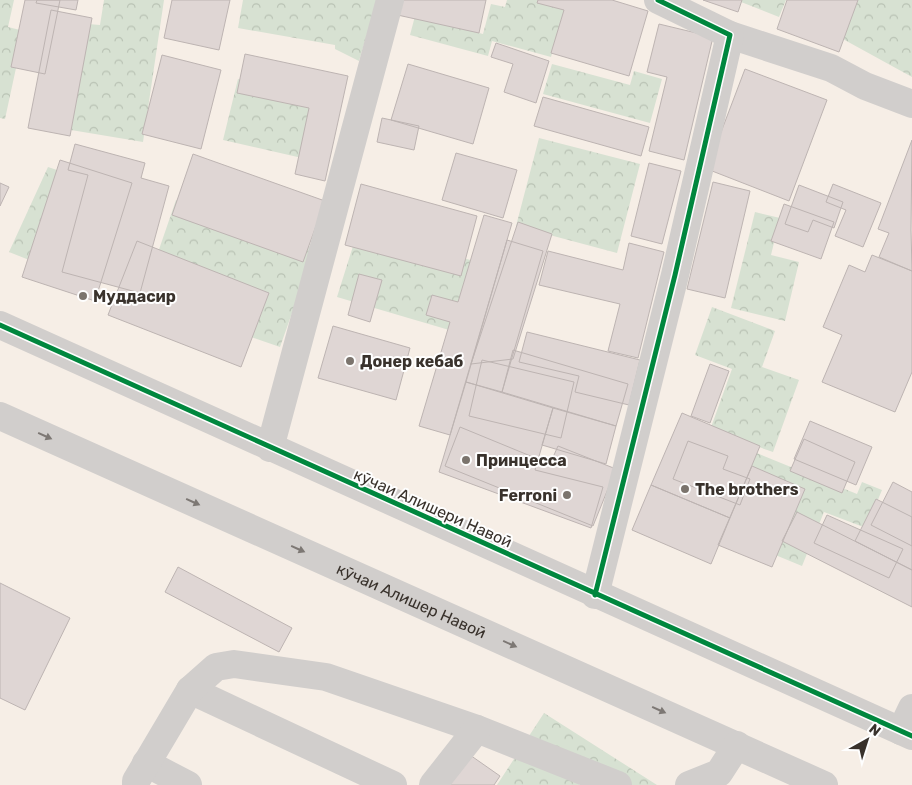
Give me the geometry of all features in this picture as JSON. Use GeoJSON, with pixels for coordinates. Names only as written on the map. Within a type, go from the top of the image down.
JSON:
{"type":"FeatureCollection","features":[{"type":"Feature","properties":{"kind":"street"},"geometry":{"type":"LineString","coordinates":[[270,448],[390,0]]}},
{"type":"Feature","properties":{"kind":"street"},"geometry":{"type":"LineString","coordinates":[[658,0],[730,35],[831,68],[865,86],[912,104]]}},
{"type":"Feature","properties":{"kind":"street"},"geometry":{"type":"LineString","coordinates":[[595,595],[675,275],[730,35]]}},
{"type":"Feature","properties":{"kind":"street","name":"кӯчаи Алишери Навоӣ"},"geometry":{"type":"LineString","coordinates":[[0,325],[595,595],[908,725]]}},
{"type":"Feature","properties":{"kind":"street","name":"кӯчаи Алишер Навоӣ"},"geometry":{"type":"LineString","coordinates":[[0,416],[824,785]]}},
{"type":"Feature","properties":{"kind":"street"},"geometry":{"type":"LineString","coordinates":[[188,785],[141,774],[190,690],[216,667],[234,664],[317,676],[477,729],[618,785]]}},
{"type":"Feature","properties":{"kind":"street"},"geometry":{"type":"LineString","coordinates":[[190,690],[393,785]]}},
{"type":"Feature","properties":{"kind":"street"},"geometry":{"type":"LineString","coordinates":[[433,785],[477,729]]}},
{"type":"Feature","properties":{"kind":"street"},"geometry":{"type":"LineString","coordinates":[[690,785],[719,774],[737,745]]}},
{"type":"Feature","properties":{"kind":"green space"},"geometry":{"type":"Polygon","coordinates":[[[0,0],[14,0],[8,27],[24,31],[5,119],[0,118],[0,0]]]}},
{"type":"Feature","properties":{"kind":"green space"},"geometry":{"type":"Polygon","coordinates":[[[104,0],[164,0],[143,142],[71,130],[88,24],[100,25],[104,0]]]}},
{"type":"Feature","properties":{"kind":"green space"},"geometry":{"type":"Polygon","coordinates":[[[243,0],[377,0],[359,61],[335,49],[335,45],[238,28],[243,0]]]}},
{"type":"Feature","properties":{"kind":"green space"},"geometry":{"type":"Polygon","coordinates":[[[507,0],[551,0],[566,4],[551,57],[492,41],[488,56],[410,35],[415,16],[483,34],[491,4],[505,7],[507,0]]]}},
{"type":"Feature","properties":{"kind":"green space"},"geometry":{"type":"Polygon","coordinates":[[[736,0],[786,0],[779,17],[736,0]]]}},
{"type":"Feature","properties":{"kind":"green space"},"geometry":{"type":"Polygon","coordinates":[[[834,0],[912,0],[912,77],[821,27],[834,0]]]}},
{"type":"Feature","properties":{"kind":"green space"},"geometry":{"type":"Polygon","coordinates":[[[552,64],[630,85],[634,71],[662,79],[650,123],[543,94],[552,64]]]}},
{"type":"Feature","properties":{"kind":"green space"},"geometry":{"type":"Polygon","coordinates":[[[238,79],[316,97],[302,158],[223,140],[238,79]]]}},
{"type":"Feature","properties":{"kind":"green space"},"geometry":{"type":"Polygon","coordinates":[[[539,138],[640,164],[617,253],[516,226],[539,138]]]}},
{"type":"Feature","properties":{"kind":"green space"},"geometry":{"type":"Polygon","coordinates":[[[48,167],[84,179],[57,271],[9,252],[48,167]]]}},
{"type":"Feature","properties":{"kind":"green space"},"geometry":{"type":"Polygon","coordinates":[[[176,200],[315,248],[280,347],[142,299],[176,200]]]}},
{"type":"Feature","properties":{"kind":"green space"},"geometry":{"type":"Polygon","coordinates":[[[755,212],[780,218],[771,255],[799,262],[785,321],[731,308],[755,212]]]}},
{"type":"Feature","properties":{"kind":"green space"},"geometry":{"type":"Polygon","coordinates":[[[359,227],[477,262],[456,332],[337,297],[359,227]]]}},
{"type":"Feature","properties":{"kind":"green space"},"geometry":{"type":"Polygon","coordinates":[[[712,307],[775,331],[762,367],[799,380],[773,452],[710,430],[732,369],[695,355],[712,307]]]}},
{"type":"Feature","properties":{"kind":"green space"},"geometry":{"type":"Polygon","coordinates":[[[737,445],[857,494],[862,482],[882,490],[866,528],[824,512],[802,566],[749,544],[755,477],[729,466],[737,445]]]}},
{"type":"Feature","properties":{"kind":"green space"},"geometry":{"type":"Polygon","coordinates":[[[544,713],[657,785],[589,785],[582,781],[579,785],[497,785],[544,713]]]}},
{"type":"Feature","properties":{"kind":"building"},"geometry":{"type":"Polygon","coordinates":[[[25,0],[60,0],[45,74],[11,67],[25,0]]]}},
{"type":"Feature","properties":{"kind":"building"},"geometry":{"type":"Polygon","coordinates":[[[37,0],[78,0],[76,10],[36,3],[37,0]]]}},
{"type":"Feature","properties":{"kind":"building"},"geometry":{"type":"Polygon","coordinates":[[[172,0],[230,0],[219,50],[164,38],[172,0]]]}},
{"type":"Feature","properties":{"kind":"building"},"geometry":{"type":"Polygon","coordinates":[[[396,0],[486,0],[479,33],[393,14],[396,0]]]}},
{"type":"Feature","properties":{"kind":"building"},"geometry":{"type":"Polygon","coordinates":[[[538,0],[612,0],[648,11],[629,76],[551,53],[564,10],[537,3],[538,0]]]}},
{"type":"Feature","properties":{"kind":"building"},"geometry":{"type":"Polygon","coordinates":[[[703,0],[742,0],[738,12],[703,0]]]}},
{"type":"Feature","properties":{"kind":"building"},"geometry":{"type":"Polygon","coordinates":[[[787,0],[858,0],[839,52],[777,29],[787,0]]]}},
{"type":"Feature","properties":{"kind":"building"},"geometry":{"type":"Polygon","coordinates":[[[51,10],[92,18],[70,136],[28,128],[51,10]]]}},
{"type":"Feature","properties":{"kind":"building"},"geometry":{"type":"Polygon","coordinates":[[[659,24],[713,37],[684,160],[649,151],[667,77],[647,72],[659,24]]]}},
{"type":"Feature","properties":{"kind":"building"},"geometry":{"type":"Polygon","coordinates":[[[496,43],[549,61],[536,103],[504,92],[513,64],[491,57],[496,43]]]}},
{"type":"Feature","properties":{"kind":"building"},"geometry":{"type":"Polygon","coordinates":[[[245,54],[348,76],[325,181],[295,174],[309,108],[237,93],[245,54]]]}},
{"type":"Feature","properties":{"kind":"building"},"geometry":{"type":"Polygon","coordinates":[[[162,55],[221,70],[201,149],[142,134],[162,55]]]}},
{"type":"Feature","properties":{"kind":"building"},"geometry":{"type":"Polygon","coordinates":[[[408,64],[489,88],[473,144],[391,120],[408,64]]]}},
{"type":"Feature","properties":{"kind":"building"},"geometry":{"type":"Polygon","coordinates":[[[745,69],[827,100],[789,201],[707,169],[745,69]]]}},
{"type":"Feature","properties":{"kind":"building"},"geometry":{"type":"Polygon","coordinates":[[[543,97],[649,127],[641,156],[534,126],[543,97]]]}},
{"type":"Feature","properties":{"kind":"building"},"geometry":{"type":"Polygon","coordinates":[[[382,118],[419,126],[414,150],[377,142],[382,118]]]}},
{"type":"Feature","properties":{"kind":"building"},"geometry":{"type":"Polygon","coordinates":[[[912,140],[912,271],[879,257],[889,233],[878,229],[912,140]]]}},
{"type":"Feature","properties":{"kind":"building"},"geometry":{"type":"Polygon","coordinates":[[[75,144],[145,163],[141,178],[169,186],[140,293],[62,272],[88,175],[68,170],[75,144]]]}},
{"type":"Feature","properties":{"kind":"building"},"geometry":{"type":"Polygon","coordinates":[[[456,153],[517,170],[503,218],[442,200],[456,153]]]}},
{"type":"Feature","properties":{"kind":"building"},"geometry":{"type":"Polygon","coordinates":[[[193,154],[325,201],[303,262],[172,215],[193,154]]]}},
{"type":"Feature","properties":{"kind":"building"},"geometry":{"type":"Polygon","coordinates":[[[60,160],[132,183],[95,301],[22,277],[60,160]]]}},
{"type":"Feature","properties":{"kind":"building"},"geometry":{"type":"Polygon","coordinates":[[[649,163],[681,171],[662,244],[631,236],[649,163]]]}},
{"type":"Feature","properties":{"kind":"building"},"geometry":{"type":"Polygon","coordinates":[[[713,182],[750,191],[725,298],[687,289],[713,182]]]}},
{"type":"Feature","properties":{"kind":"building"},"geometry":{"type":"Polygon","coordinates":[[[0,183],[9,187],[0,206],[0,183]]]}},
{"type":"Feature","properties":{"kind":"building"},"geometry":{"type":"Polygon","coordinates":[[[361,184],[477,216],[461,276],[345,245],[361,184]]]}},
{"type":"Feature","properties":{"kind":"building"},"geometry":{"type":"Polygon","coordinates":[[[833,184],[881,203],[863,247],[835,236],[846,210],[826,202],[833,184]]]}},
{"type":"Feature","properties":{"kind":"building"},"geometry":{"type":"Polygon","coordinates":[[[799,185],[843,202],[834,228],[813,220],[808,232],[785,224],[799,185]]]}},
{"type":"Feature","properties":{"kind":"building"},"geometry":{"type":"Polygon","coordinates":[[[784,204],[834,222],[821,259],[771,241],[784,204]]]}},
{"type":"Feature","properties":{"kind":"building"},"geometry":{"type":"Polygon","coordinates":[[[484,215],[512,223],[450,435],[419,426],[450,322],[426,315],[432,295],[458,302],[484,215]]]}},
{"type":"Feature","properties":{"kind":"building"},"geometry":{"type":"Polygon","coordinates":[[[518,222],[552,234],[513,359],[471,364],[518,222]]]}},
{"type":"Feature","properties":{"kind":"building"},"geometry":{"type":"Polygon","coordinates":[[[507,240],[543,251],[502,392],[466,382],[507,240]]]}},
{"type":"Feature","properties":{"kind":"building"},"geometry":{"type":"Polygon","coordinates":[[[137,241],[269,293],[241,367],[108,315],[137,241]]]}},
{"type":"Feature","properties":{"kind":"building"},"geometry":{"type":"Polygon","coordinates":[[[629,243],[664,252],[638,358],[608,351],[620,304],[539,285],[548,251],[623,270],[629,243]]]}},
{"type":"Feature","properties":{"kind":"building"},"geometry":{"type":"Polygon","coordinates":[[[872,255],[912,271],[912,372],[895,412],[822,382],[842,335],[823,327],[849,265],[865,272],[872,255]]]}},
{"type":"Feature","properties":{"kind":"building"},"geometry":{"type":"Polygon","coordinates":[[[359,274],[382,280],[370,322],[348,315],[359,274]]]}},
{"type":"Feature","properties":{"kind":"building"},"geometry":{"type":"Polygon","coordinates":[[[333,326],[410,348],[396,400],[318,378],[333,326]]]}},
{"type":"Feature","properties":{"kind":"building"},"geometry":{"type":"Polygon","coordinates":[[[527,332],[640,360],[629,405],[575,392],[579,376],[519,362],[527,332]]]}},
{"type":"Feature","properties":{"kind":"building"},"geometry":{"type":"Polygon","coordinates":[[[513,350],[628,384],[616,426],[502,392],[513,350]]]}},
{"type":"Feature","properties":{"kind":"building"},"geometry":{"type":"Polygon","coordinates":[[[482,360],[574,382],[561,438],[469,416],[482,360]]]}},
{"type":"Feature","properties":{"kind":"building"},"geometry":{"type":"Polygon","coordinates":[[[710,364],[729,371],[710,423],[691,416],[710,364]]]}},
{"type":"Feature","properties":{"kind":"building"},"geometry":{"type":"Polygon","coordinates":[[[466,382],[553,408],[535,470],[603,487],[591,528],[439,472],[466,382]]]}},
{"type":"Feature","properties":{"kind":"building"},"geometry":{"type":"Polygon","coordinates":[[[553,408],[616,426],[606,464],[542,445],[553,408]]]}},
{"type":"Feature","properties":{"kind":"building"},"geometry":{"type":"Polygon","coordinates":[[[682,413],[760,446],[730,518],[651,485],[682,413]]]}},
{"type":"Feature","properties":{"kind":"building"},"geometry":{"type":"Polygon","coordinates":[[[810,421],[872,447],[856,485],[794,459],[810,421]]]}},
{"type":"Feature","properties":{"kind":"building"},"geometry":{"type":"Polygon","coordinates":[[[460,427],[550,464],[558,446],[616,469],[593,526],[445,466],[460,427]]]}},
{"type":"Feature","properties":{"kind":"building"},"geometry":{"type":"Polygon","coordinates":[[[804,439],[855,462],[842,493],[790,471],[804,439]]]}},
{"type":"Feature","properties":{"kind":"building"},"geometry":{"type":"Polygon","coordinates":[[[688,441],[728,456],[723,469],[750,479],[740,505],[673,479],[688,441]]]}},
{"type":"Feature","properties":{"kind":"building"},"geometry":{"type":"Polygon","coordinates":[[[752,466],[805,489],[772,567],[718,545],[752,466]]]}},
{"type":"Feature","properties":{"kind":"building"},"geometry":{"type":"Polygon","coordinates":[[[893,482],[912,492],[912,546],[871,525],[893,482]]]}},
{"type":"Feature","properties":{"kind":"building"},"geometry":{"type":"Polygon","coordinates":[[[651,485],[730,518],[711,564],[632,530],[651,485]]]}},
{"type":"Feature","properties":{"kind":"building"},"geometry":{"type":"Polygon","coordinates":[[[876,499],[912,517],[912,570],[855,541],[876,499]]]}},
{"type":"Feature","properties":{"kind":"building"},"geometry":{"type":"Polygon","coordinates":[[[797,512],[912,570],[912,607],[782,541],[797,512]]]}},
{"type":"Feature","properties":{"kind":"building"},"geometry":{"type":"Polygon","coordinates":[[[827,515],[903,549],[889,578],[814,543],[827,515]]]}},
{"type":"Feature","properties":{"kind":"building"},"geometry":{"type":"Polygon","coordinates":[[[178,567],[292,628],[279,652],[165,592],[178,567]]]}},
{"type":"Feature","properties":{"kind":"building"},"geometry":{"type":"Polygon","coordinates":[[[0,583],[70,618],[25,710],[0,698],[0,583]]]}},
{"type":"Feature","properties":{"kind":"building"},"geometry":{"type":"Polygon","coordinates":[[[470,755],[500,776],[494,785],[449,785],[470,755]]]}},
{"type":"Feature","properties":{"kind":"cycle path"},"geometry":{"type":"LineString","coordinates":[[595,595],[675,275],[730,35],[658,0]]}},
{"type":"Feature","properties":{"kind":"cycle path"},"geometry":{"type":"LineString","coordinates":[[0,325],[912,736]]}},
{"type":"Feature","properties":{"kind":"place","name":"Муддасир"},"geometry":{"type":"Point","coordinates":[83,296]}},
{"type":"Feature","properties":{"kind":"place","name":"Донер кебаб"},"geometry":{"type":"Point","coordinates":[350,361]}},
{"type":"Feature","properties":{"kind":"place","name":"Принцесса"},"geometry":{"type":"Point","coordinates":[466,460]}},
{"type":"Feature","properties":{"kind":"place","name":"The brothers"},"geometry":{"type":"Point","coordinates":[685,489]}},
{"type":"Feature","properties":{"kind":"place","name":"Ferroni"},"geometry":{"type":"Point","coordinates":[567,495]}}]}
